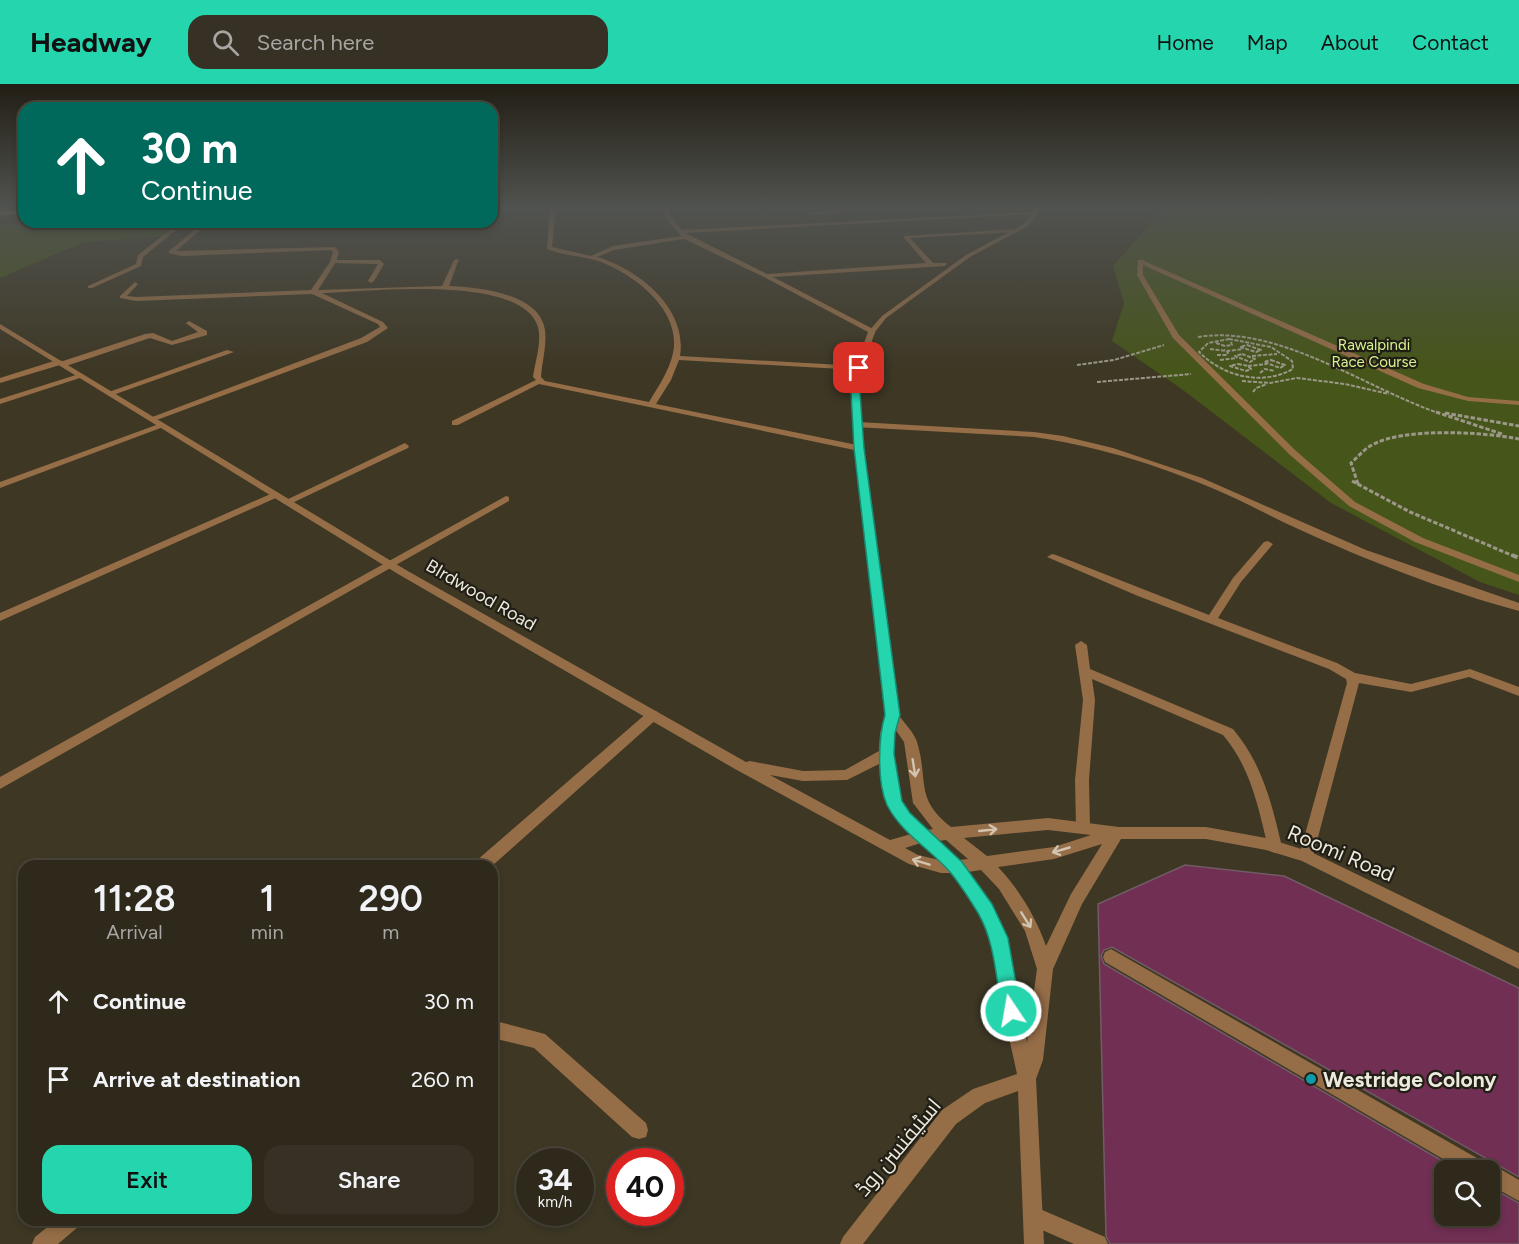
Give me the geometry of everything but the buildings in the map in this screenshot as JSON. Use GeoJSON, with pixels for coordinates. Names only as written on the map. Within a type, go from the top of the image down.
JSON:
{"type":"FeatureCollection","features":[{"type":"Feature","properties":{"kind":"street"},"geometry":{"type":"LineString","coordinates":[[90,287],[139,265],[139,262]]}},
{"type":"Feature","properties":{"kind":"street"},"geometry":{"type":"LineString","coordinates":[[313,292],[333,262]]}},
{"type":"Feature","properties":{"kind":"street"},"geometry":{"type":"LineString","coordinates":[[371,281],[380,262]]}},
{"type":"Feature","properties":{"kind":"street"},"geometry":{"type":"LineString","coordinates":[[445,287],[456,262]]}},
{"type":"Feature","properties":{"kind":"street"},"geometry":{"type":"LineString","coordinates":[[602,262],[613,266],[660,299],[675,325],[677,352],[666,379],[651,405]]}},
{"type":"Feature","properties":{"kind":"street"},"geometry":{"type":"LineString","coordinates":[[738,262],[872,332]]}},
{"type":"Feature","properties":{"kind":"street"},"geometry":{"type":"LineString","coordinates":[[960,262],[884,317],[872,332],[859,368],[855,392],[859,448],[892,715],[887,733],[886,754],[894,803],[904,818],[956,867],[986,909],[999,938],[1006,988],[1027,1079],[1034,1244]]}},
{"type":"Feature","properties":{"kind":"street"},"geometry":{"type":"LineString","coordinates":[[1140,262],[1140,275],[1181,340],[1292,452],[1352,504],[1419,540],[1519,579]]}},
{"type":"Feature","properties":{"kind":"street"},"geometry":{"type":"LineString","coordinates":[[1143,262],[1421,386],[1468,399],[1519,403]]}},
{"type":"Feature","properties":{"kind":"street"},"geometry":{"type":"LineString","coordinates":[[766,276],[945,264]]}},
{"type":"Feature","properties":{"kind":"street"},"geometry":{"type":"LineString","coordinates":[[135,284],[122,297],[136,299],[445,287],[485,291],[513,299],[533,312],[541,327],[537,377],[540,381]]}},
{"type":"Feature","properties":{"kind":"street"},"geometry":{"type":"LineString","coordinates":[[151,418],[364,340],[384,328],[381,323],[313,292]]}},
{"type":"Feature","properties":{"kind":"street"},"geometry":{"type":"LineString","coordinates":[[0,381],[148,336],[153,335],[172,343],[204,333],[189,323]]}},
{"type":"Feature","properties":{"kind":"street","name":"BIrdwood Road"},"geometry":{"type":"LineString","coordinates":[[0,326],[388,564],[740,765],[914,860],[941,867],[956,867]]}},
{"type":"Feature","properties":{"kind":"street"},"geometry":{"type":"LineString","coordinates":[[110,393],[231,352]]}},
{"type":"Feature","properties":{"kind":"street"},"geometry":{"type":"LineString","coordinates":[[675,358],[859,368]]}},
{"type":"Feature","properties":{"kind":"street"},"geometry":{"type":"LineString","coordinates":[[0,402],[82,376]]}},
{"type":"Feature","properties":{"kind":"street"},"geometry":{"type":"LineString","coordinates":[[455,423],[540,381],[859,448]]}},
{"type":"Feature","properties":{"kind":"street"},"geometry":{"type":"LineString","coordinates":[[858,425],[900,430],[968,430],[1024,434],[1090,444],[1168,467],[1310,531],[1411,572],[1519,607]]}},
{"type":"Feature","properties":{"kind":"street"},"geometry":{"type":"LineString","coordinates":[[0,485],[162,426]]}},
{"type":"Feature","properties":{"kind":"street"},"geometry":{"type":"LineString","coordinates":[[286,502],[405,446]]}},
{"type":"Feature","properties":{"kind":"street"},"geometry":{"type":"LineString","coordinates":[[0,617],[275,495]]}},
{"type":"Feature","properties":{"kind":"street"},"geometry":{"type":"LineString","coordinates":[[0,784],[506,499]]}},
{"type":"Feature","properties":{"kind":"street"},"geometry":{"type":"LineString","coordinates":[[1211,620],[1237,580],[1268,544]]}},
{"type":"Feature","properties":{"kind":"street"},"geometry":{"type":"LineString","coordinates":[[1052,557],[1142,594],[1333,666],[1352,676],[1411,688],[1470,673],[1519,692]]}},
{"type":"Feature","properties":{"kind":"street"},"geometry":{"type":"LineString","coordinates":[[1081,645],[1089,700],[1082,780],[1083,827]]}},
{"type":"Feature","properties":{"kind":"street"},"geometry":{"type":"LineString","coordinates":[[1085,671],[1228,732],[1241,745],[1254,772],[1263,797],[1275,847]]}},
{"type":"Feature","properties":{"kind":"street"},"geometry":{"type":"LineString","coordinates":[[1306,856],[1353,683],[1352,676]]}},
{"type":"Feature","properties":{"kind":"street"},"geometry":{"type":"LineString","coordinates":[[488,860],[653,715]]}},
{"type":"Feature","properties":{"kind":"street"},"geometry":{"type":"LineString","coordinates":[[892,715],[910,741],[920,803],[934,822],[984,863],[1004,884],[1032,928],[1044,969]]}},
{"type":"Feature","properties":{"kind":"street"},"geometry":{"type":"LineString","coordinates":[[740,765],[803,776],[847,775],[886,754]]}},
{"type":"Feature","properties":{"kind":"street"},"geometry":{"type":"LineString","coordinates":[[890,846],[924,836],[1048,824],[1117,833],[1087,879],[1060,929],[1044,969],[1034,1060],[1027,1079]]}},
{"type":"Feature","properties":{"kind":"street","name":"Roomi Road"},"geometry":{"type":"LineString","coordinates":[[956,867],[1054,853],[1117,833],[1206,833],[1275,847],[1306,856],[1519,961]]}},
{"type":"Feature","properties":{"kind":"street"},"geometry":{"type":"LineString","coordinates":[[1111,957],[1242,1031],[1349,1096],[1464,1160]]}},
{"type":"Feature","properties":{"kind":"street"},"geometry":{"type":"LineString","coordinates":[[498,1030],[539,1040],[639,1130]]}},
{"type":"Feature","properties":{"kind":"street","name":"اسٹیفنسن روڈ"},"geometry":{"type":"LineString","coordinates":[[850,1244],[949,1117],[980,1096],[1027,1079]]}},
{"type":"Feature","properties":{"kind":"street"},"geometry":{"type":"LineString","coordinates":[[1500,1180],[1519,1191]]}},
{"type":"Feature","properties":{"kind":"street"},"geometry":{"type":"LineString","coordinates":[[1033,1216],[1098,1244]]}},
{"type":"Feature","properties":{"kind":"street"},"geometry":{"type":"LineString","coordinates":[[42,1244],[64,1226]]}},
{"type":"Feature","properties":{"kind":"path"},"geometry":{"type":"LineString","coordinates":[[1077,364],[1114,360],[1181,340],[1216,334],[1252,337],[1288,348],[1427,409],[1519,439]]}},
{"type":"Feature","properties":{"kind":"path"},"geometry":{"type":"LineString","coordinates":[[1229,339],[1256,343],[1284,353],[1292,361],[1293,369],[1287,374],[1266,377],[1220,369],[1209,363],[1199,352],[1202,346],[1210,341],[1229,339]]}},
{"type":"Feature","properties":{"kind":"path"},"geometry":{"type":"LineString","coordinates":[[1216,343],[1228,346],[1232,345],[1231,342]]}},
{"type":"Feature","properties":{"kind":"path"},"geometry":{"type":"LineString","coordinates":[[1243,349],[1240,347],[1244,345],[1258,347],[1261,350],[1256,352]]}},
{"type":"Feature","properties":{"kind":"path"},"geometry":{"type":"LineString","coordinates":[[1212,348],[1243,349],[1256,352],[1268,360],[1282,362],[1285,364],[1284,367],[1234,363],[1208,350],[1212,348]]}},
{"type":"Feature","properties":{"kind":"path"},"geometry":{"type":"LineString","coordinates":[[1223,356],[1228,353],[1224,350]]}},
{"type":"Feature","properties":{"kind":"path"},"geometry":{"type":"LineString","coordinates":[[1235,350],[1240,354]]}},
{"type":"Feature","properties":{"kind":"path"},"geometry":{"type":"LineString","coordinates":[[1238,358],[1235,356],[1240,354],[1262,356],[1277,354]]}},
{"type":"Feature","properties":{"kind":"path"},"geometry":{"type":"LineString","coordinates":[[1250,362],[1255,359],[1251,355]]}},
{"type":"Feature","properties":{"kind":"path"},"geometry":{"type":"LineString","coordinates":[[1228,359],[1238,358],[1257,366]]}},
{"type":"Feature","properties":{"kind":"path"},"geometry":{"type":"LineString","coordinates":[[1267,364],[1264,362],[1268,360]]}},
{"type":"Feature","properties":{"kind":"path"},"geometry":{"type":"LineString","coordinates":[[1234,363],[1231,367],[1243,371],[1251,369],[1247,365]]}},
{"type":"Feature","properties":{"kind":"path"},"geometry":{"type":"LineString","coordinates":[[1260,373],[1265,369],[1275,371]]}},
{"type":"Feature","properties":{"kind":"path"},"geometry":{"type":"LineString","coordinates":[[1097,382],[1214,372],[1242,381],[1270,383],[1297,378],[1345,384],[1398,396]]}},
{"type":"Feature","properties":{"kind":"path"},"geometry":{"type":"LineString","coordinates":[[1427,409],[1498,424],[1519,426]]}},
{"type":"Feature","properties":{"kind":"path"},"geometry":{"type":"LineString","coordinates":[[1358,484],[1351,463],[1374,444],[1398,437],[1502,434]]}},
{"type":"Feature","properties":{"kind":"path"},"geometry":{"type":"LineString","coordinates":[[1345,478],[1410,512],[1519,558]]}},
{"type":"Feature","properties":{"kind":"green space"},"geometry":{"type":"Polygon","coordinates":[[[0,262],[37,262],[0,278],[0,262]]]}},
{"type":"Feature","properties":{"kind":"green space","name":"Rawalpindi Race Course"},"geometry":{"type":"Polygon","coordinates":[[[1116,262],[1519,262],[1519,595],[1480,582],[1331,503],[1183,390],[1112,341],[1124,303],[1113,266],[1116,262]]]}},
{"type":"Feature","properties":{"kind":"place","name":"Westridge Colony"},"geometry":{"type":"Point","coordinates":[1311,1079]}},
{"type":"Feature","properties":{"kind":"route"},"geometry":{"type":"LineString","coordinates":[[859,368],[855,392],[859,448],[892,715],[887,733],[886,754],[894,803],[904,818],[956,867],[986,909],[999,938],[1011,1011]]}}]}
